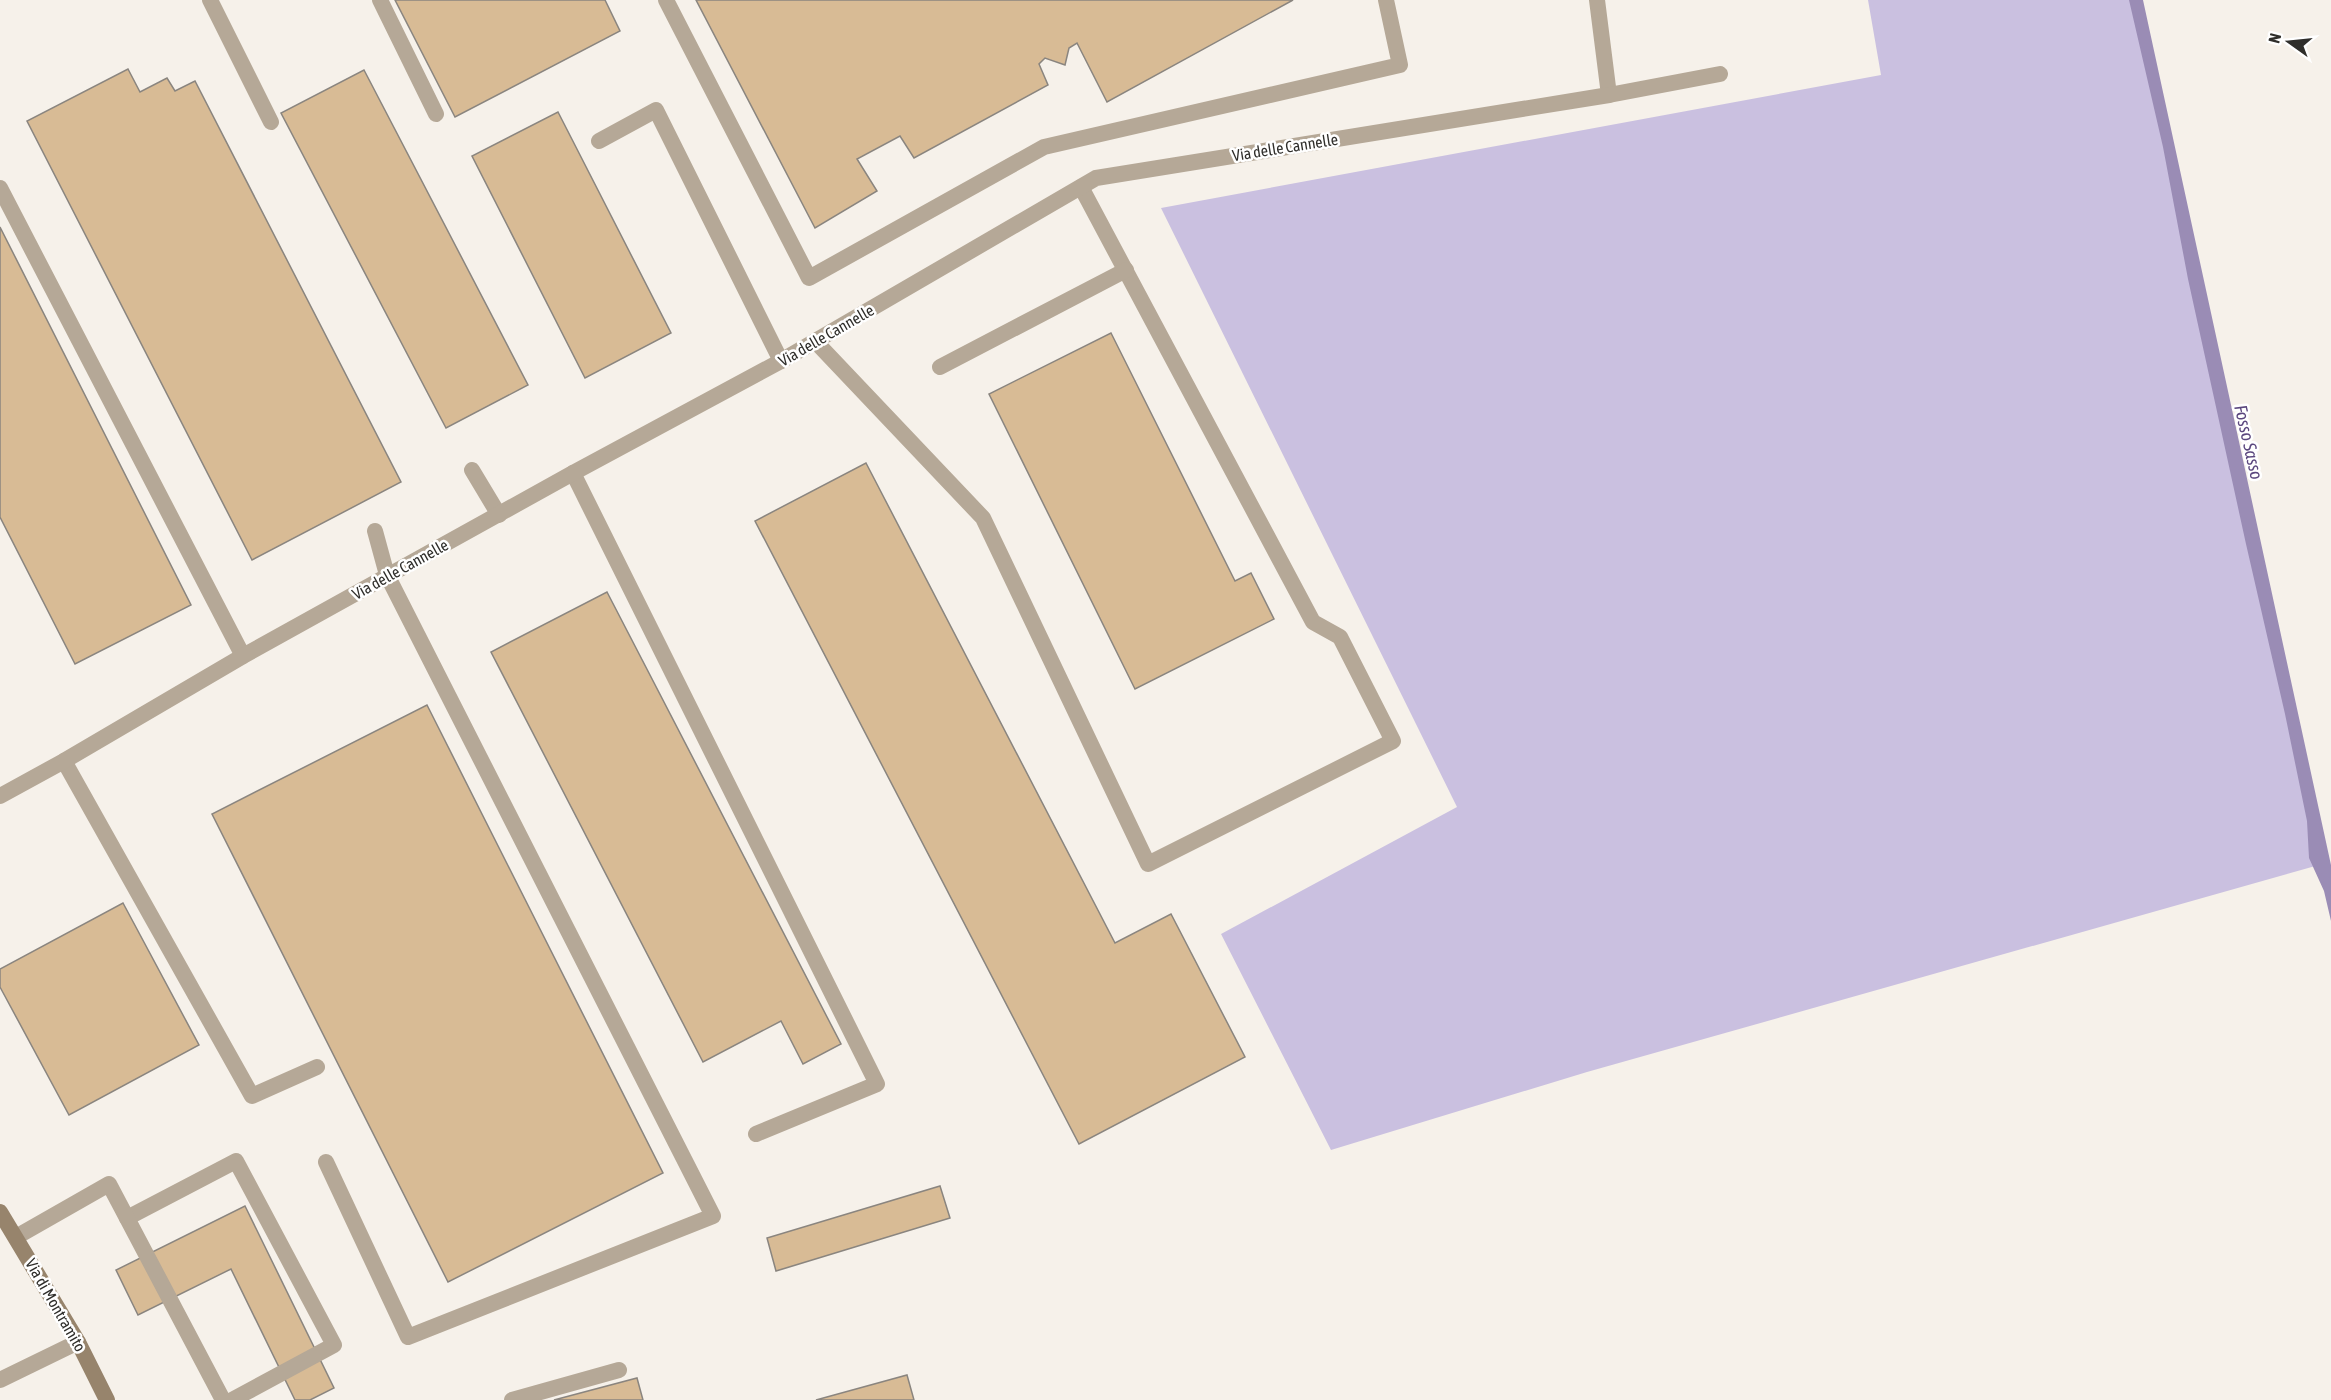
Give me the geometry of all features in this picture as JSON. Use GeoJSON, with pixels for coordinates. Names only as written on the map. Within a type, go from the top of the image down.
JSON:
{"type":"FeatureCollection","features":[{"type":"Feature","properties":{"kind":"main road","name":"Via di Montramito"},"geometry":{"type":"LineString","coordinates":[[0,1212],[78,1342],[107,1400]]}},
{"type":"Feature","properties":{"kind":"street"},"geometry":{"type":"LineString","coordinates":[[210,0],[271,122]]}},
{"type":"Feature","properties":{"kind":"street"},"geometry":{"type":"LineString","coordinates":[[380,0],[436,114]]}},
{"type":"Feature","properties":{"kind":"street"},"geometry":{"type":"LineString","coordinates":[[666,0],[809,278],[1044,147],[1400,65],[1386,0]]}},
{"type":"Feature","properties":{"kind":"street"},"geometry":{"type":"LineString","coordinates":[[1597,0],[1609,95]]}},
{"type":"Feature","properties":{"kind":"street","name":"Via delle Cannelle"},"geometry":{"type":"LineString","coordinates":[[0,796],[64,762],[243,656],[387,575],[781,361],[1096,178],[1609,95],[1720,74]]}},
{"type":"Feature","properties":{"kind":"street"},"geometry":{"type":"LineString","coordinates":[[599,141],[656,110],[781,361]]}},
{"type":"Feature","properties":{"kind":"street"},"geometry":{"type":"LineString","coordinates":[[815,341],[983,518],[1148,864],[1392,741],[1340,637],[1313,622],[1081,187]]}},
{"type":"Feature","properties":{"kind":"street"},"geometry":{"type":"LineString","coordinates":[[0,188],[243,656]]}},
{"type":"Feature","properties":{"kind":"street"},"geometry":{"type":"LineString","coordinates":[[940,367],[1126,270]]}},
{"type":"Feature","properties":{"kind":"street"},"geometry":{"type":"LineString","coordinates":[[472,470],[499,515]]}},
{"type":"Feature","properties":{"kind":"street"},"geometry":{"type":"LineString","coordinates":[[573,473],[877,1084],[756,1134]]}},
{"type":"Feature","properties":{"kind":"street"},"geometry":{"type":"LineString","coordinates":[[326,1162],[408,1337],[713,1216],[387,575],[375,531]]}},
{"type":"Feature","properties":{"kind":"street"},"geometry":{"type":"LineString","coordinates":[[64,762],[252,1096],[317,1066]]}},
{"type":"Feature","properties":{"kind":"street"},"geometry":{"type":"LineString","coordinates":[[127,1218],[236,1161],[334,1345],[232,1400]]}},
{"type":"Feature","properties":{"kind":"street"},"geometry":{"type":"LineString","coordinates":[[16,1237],[109,1184],[224,1400]]}},
{"type":"Feature","properties":{"kind":"street"},"geometry":{"type":"LineString","coordinates":[[0,1380],[78,1342]]}},
{"type":"Feature","properties":{"kind":"street"},"geometry":{"type":"LineString","coordinates":[[512,1400],[619,1370]]}},
{"type":"Feature","properties":{"kind":"shaded area"},"geometry":{"type":"Polygon","coordinates":[[[1868,0],[2131,0],[2326,863],[1587,1072],[1331,1150],[1221,934],[1457,807],[1161,208],[1881,75],[1868,0]]]}},
{"type":"Feature","properties":{"kind":"shaded area"},"geometry":{"type":"Polygon","coordinates":[[[2129,0],[2143,0],[2331,865],[2331,921],[2324,891],[2309,858],[2307,821],[2285,714],[2188,279],[2163,147],[2129,0]]]}},
{"type":"Feature","properties":{"kind":"building"},"geometry":{"type":"Polygon","coordinates":[[[395,0],[605,0],[620,31],[455,117],[395,0]]]}},
{"type":"Feature","properties":{"kind":"building"},"geometry":{"type":"Polygon","coordinates":[[[696,0],[1293,0],[1107,102],[1077,43],[1069,48],[1065,65],[1045,58],[1039,64],[1048,85],[914,158],[900,136],[857,159],[877,191],[815,228],[696,0]]]}},
{"type":"Feature","properties":{"kind":"building"},"geometry":{"type":"Polygon","coordinates":[[[128,69],[140,92],[167,78],[175,91],[195,81],[401,482],[252,560],[27,121],[128,69]]]}},
{"type":"Feature","properties":{"kind":"building"},"geometry":{"type":"Polygon","coordinates":[[[364,70],[528,385],[446,428],[281,113],[364,70]]]}},
{"type":"Feature","properties":{"kind":"building"},"geometry":{"type":"Polygon","coordinates":[[[558,112],[671,333],[585,378],[472,156],[558,112]]]}},
{"type":"Feature","properties":{"kind":"building"},"geometry":{"type":"Polygon","coordinates":[[[0,227],[191,605],[75,664],[0,517],[0,227]]]}},
{"type":"Feature","properties":{"kind":"building"},"geometry":{"type":"Polygon","coordinates":[[[1111,333],[1235,581],[1251,573],[1274,619],[1135,689],[989,394],[1111,333]]]}},
{"type":"Feature","properties":{"kind":"building"},"geometry":{"type":"Polygon","coordinates":[[[866,463],[1115,943],[1171,914],[1245,1057],[1079,1144],[755,521],[866,463]]]}},
{"type":"Feature","properties":{"kind":"building"},"geometry":{"type":"Polygon","coordinates":[[[607,592],[841,1044],[803,1064],[781,1021],[703,1062],[491,652],[607,592]]]}},
{"type":"Feature","properties":{"kind":"building"},"geometry":{"type":"Polygon","coordinates":[[[427,705],[663,1173],[448,1282],[212,814],[427,705]]]}},
{"type":"Feature","properties":{"kind":"building"},"geometry":{"type":"Polygon","coordinates":[[[123,903],[199,1045],[69,1115],[0,987],[0,969],[123,903]]]}},
{"type":"Feature","properties":{"kind":"building"},"geometry":{"type":"Polygon","coordinates":[[[940,1186],[950,1218],[776,1271],[767,1238],[940,1186]]]}},
{"type":"Feature","properties":{"kind":"building"},"geometry":{"type":"Polygon","coordinates":[[[245,1206],[334,1388],[310,1400],[295,1400],[231,1269],[138,1315],[116,1270],[245,1206]]]}},
{"type":"Feature","properties":{"kind":"building"},"geometry":{"type":"Polygon","coordinates":[[[907,1375],[914,1400],[816,1400],[907,1375]]]}},
{"type":"Feature","properties":{"kind":"building"},"geometry":{"type":"Polygon","coordinates":[[[637,1378],[643,1400],[554,1400],[637,1378]]]}},
{"type":"Feature","properties":{"kind":"water label","name":"Fosso Sasso"},"geometry":{"type":"Point","coordinates":[2249,442]}}]}
